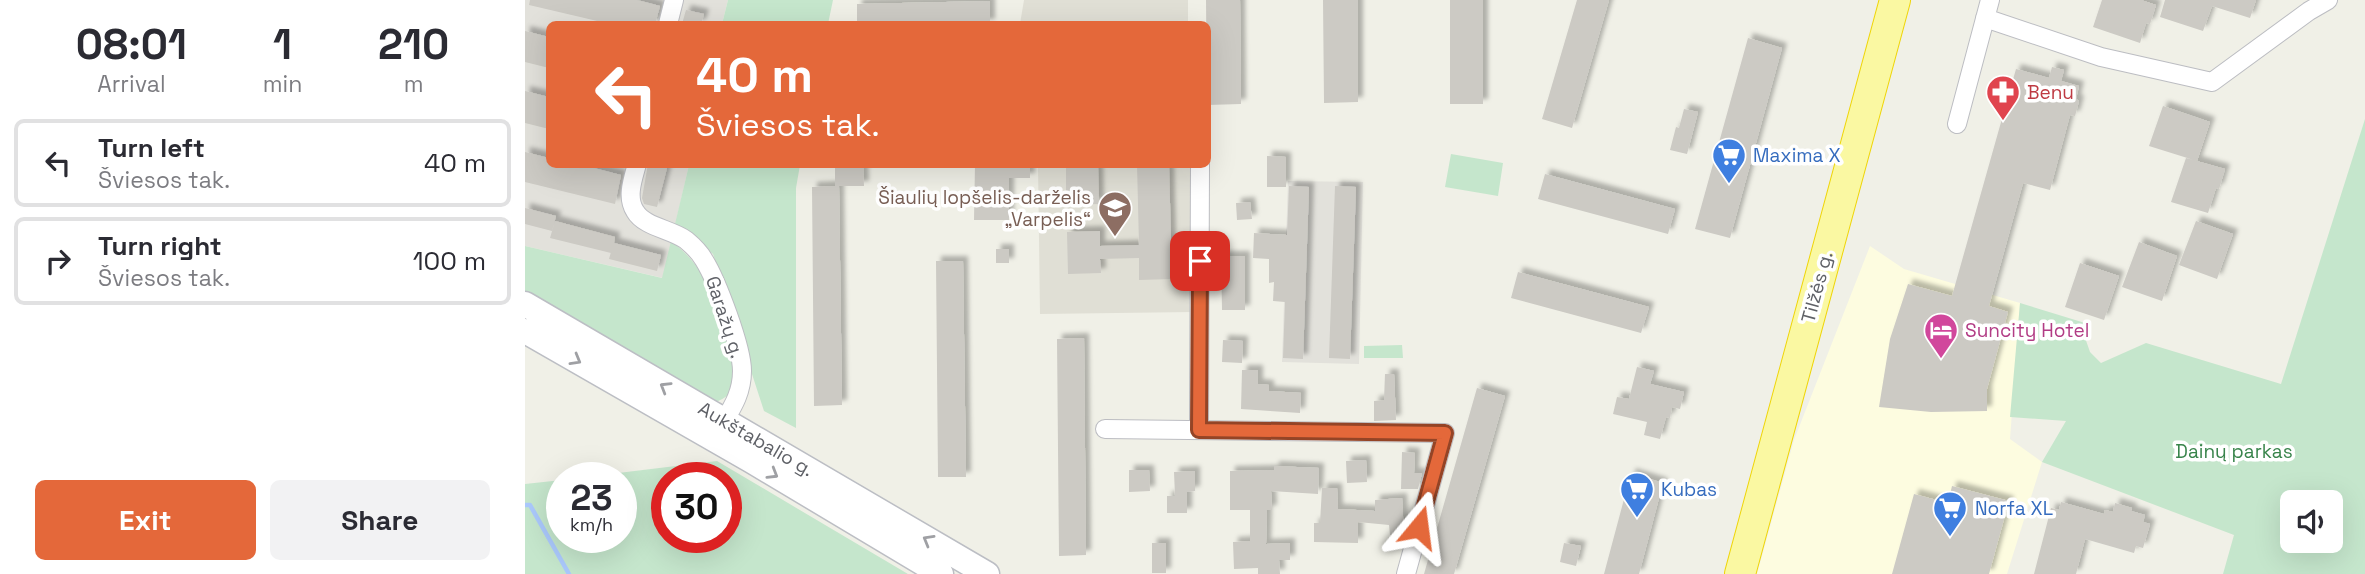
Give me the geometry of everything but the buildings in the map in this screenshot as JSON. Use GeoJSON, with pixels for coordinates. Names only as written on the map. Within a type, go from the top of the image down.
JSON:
{"type":"FeatureCollection","features":[{"type":"Feature","properties":{"kind":"highway","name":"Tilžės g."},"geometry":{"type":"LineString","coordinates":[[1740,574],[1895,0]]}},
{"type":"Feature","properties":{"kind":"main road","name":"Aukštabalio g."},"geometry":{"type":"LineString","coordinates":[[525,304],[941,574]]}},
{"type":"Feature","properties":{"kind":"main road","name":"Aukštabalio g."},"geometry":{"type":"LineString","coordinates":[[525,331],[719,430],[987,574]]}},
{"type":"Feature","properties":{"kind":"street"},"geometry":{"type":"LineString","coordinates":[[670,21],[674,0]]}},
{"type":"Feature","properties":{"kind":"street"},"geometry":{"type":"LineString","coordinates":[[1957,124],[1987,9],[2101,57],[2212,82],[2328,0]]}},
{"type":"Feature","properties":{"kind":"street","name":"Garažų g."},"geometry":{"type":"LineString","coordinates":[[636,168],[631,188],[631,202],[635,212],[643,219],[685,240],[703,257],[716,283],[742,370],[737,400],[719,430]]}},
{"type":"Feature","properties":{"kind":"street"},"geometry":{"type":"LineString","coordinates":[[1199,430],[1200,168]]}},
{"type":"Feature","properties":{"kind":"street"},"geometry":{"type":"LineString","coordinates":[[1105,429],[1445,433],[1406,574]]}},
{"type":"Feature","properties":{"kind":"shaded area"},"geometry":{"type":"Polygon","coordinates":[[[525,0],[728,0],[723,21],[546,21],[546,168],[688,168],[663,278],[525,246],[525,0]]]}},
{"type":"Feature","properties":{"kind":"shaded area"},"geometry":{"type":"Polygon","coordinates":[[[1024,0],[1188,0],[1188,21],[1020,21],[1024,0]]]}},
{"type":"Feature","properties":{"kind":"shaded area","name":"Šiaulių lopšelis-darželis „Varpelis“"},"geometry":{"type":"Polygon","coordinates":[[[1038,168],[1191,168],[1193,312],[1040,314],[1038,168]]]}},
{"type":"Feature","properties":{"kind":"shaded area"},"geometry":{"type":"Polygon","coordinates":[[[1288,181],[1363,182],[1359,364],[1282,362],[1288,181]]]}},
{"type":"Feature","properties":{"kind":"shaded area"},"geometry":{"type":"Polygon","coordinates":[[[1870,246],[1904,269],[2020,303],[2010,439],[2042,462],[2007,574],[1757,574],[1794,440],[1870,246]]]}},
{"type":"Feature","properties":{"kind":"green space"},"geometry":{"type":"Polygon","coordinates":[[[728,0],[833,0],[829,21],[723,21],[728,0]]]}},
{"type":"Feature","properties":{"kind":"green space","name":"Dainų parkas"},"geometry":{"type":"Polygon","coordinates":[[[2365,119],[2365,574],[2223,574],[2234,535],[2042,462],[2066,421],[2010,417],[2020,303],[2085,323],[2082,329],[2090,352],[2101,363],[2146,343],[2281,384],[2365,119]]]}},
{"type":"Feature","properties":{"kind":"green space"},"geometry":{"type":"Polygon","coordinates":[[[1451,154],[1503,163],[1498,196],[1445,187],[1451,154]]]}},
{"type":"Feature","properties":{"kind":"green space"},"geometry":{"type":"Polygon","coordinates":[[[688,168],[799,168],[796,188],[796,428],[764,411],[713,254],[675,224],[688,168]]]}},
{"type":"Feature","properties":{"kind":"green space"},"geometry":{"type":"Polygon","coordinates":[[[671,241],[695,264],[706,282],[728,344],[734,383],[728,395],[716,402],[525,295],[525,246],[662,278],[671,241]]]}},
{"type":"Feature","properties":{"kind":"green space"},"geometry":{"type":"Polygon","coordinates":[[[1402,345],[1403,358],[1364,358],[1364,346],[1402,345]]]}},
{"type":"Feature","properties":{"kind":"green space"},"geometry":{"type":"Polygon","coordinates":[[[651,469],[651,553],[742,553],[742,476],[908,574],[525,574],[525,484],[546,482],[546,553],[637,553],[637,471],[651,469]]]}},
{"type":"Feature","properties":{"kind":"waterway"},"geometry":{"type":"LineString","coordinates":[[525,505],[530,505],[569,574]]}},
{"type":"Feature","properties":{"kind":"place","name":"Benu"},"geometry":{"type":"Point","coordinates":[2003,122]}},
{"type":"Feature","properties":{"kind":"place","name":"Maxima X"},"geometry":{"type":"Point","coordinates":[1729,185]}},
{"type":"Feature","properties":{"kind":"place","name":"Šiaulių lopšelis-darželis „Varpelis“"},"geometry":{"type":"Point","coordinates":[1115,238]}},
{"type":"Feature","properties":{"kind":"place","name":"Suncity Hotel"},"geometry":{"type":"Point","coordinates":[1941,360]}},
{"type":"Feature","properties":{"kind":"place","name":"Kubas"},"geometry":{"type":"Point","coordinates":[1637,519]}},
{"type":"Feature","properties":{"kind":"place","name":"Norfa XL"},"geometry":{"type":"Point","coordinates":[1950,538]}},
{"type":"Feature","properties":{"kind":"route"},"geometry":{"type":"LineString","coordinates":[[1200,261],[1199,430],[1445,433],[1419,527]]}}]}
